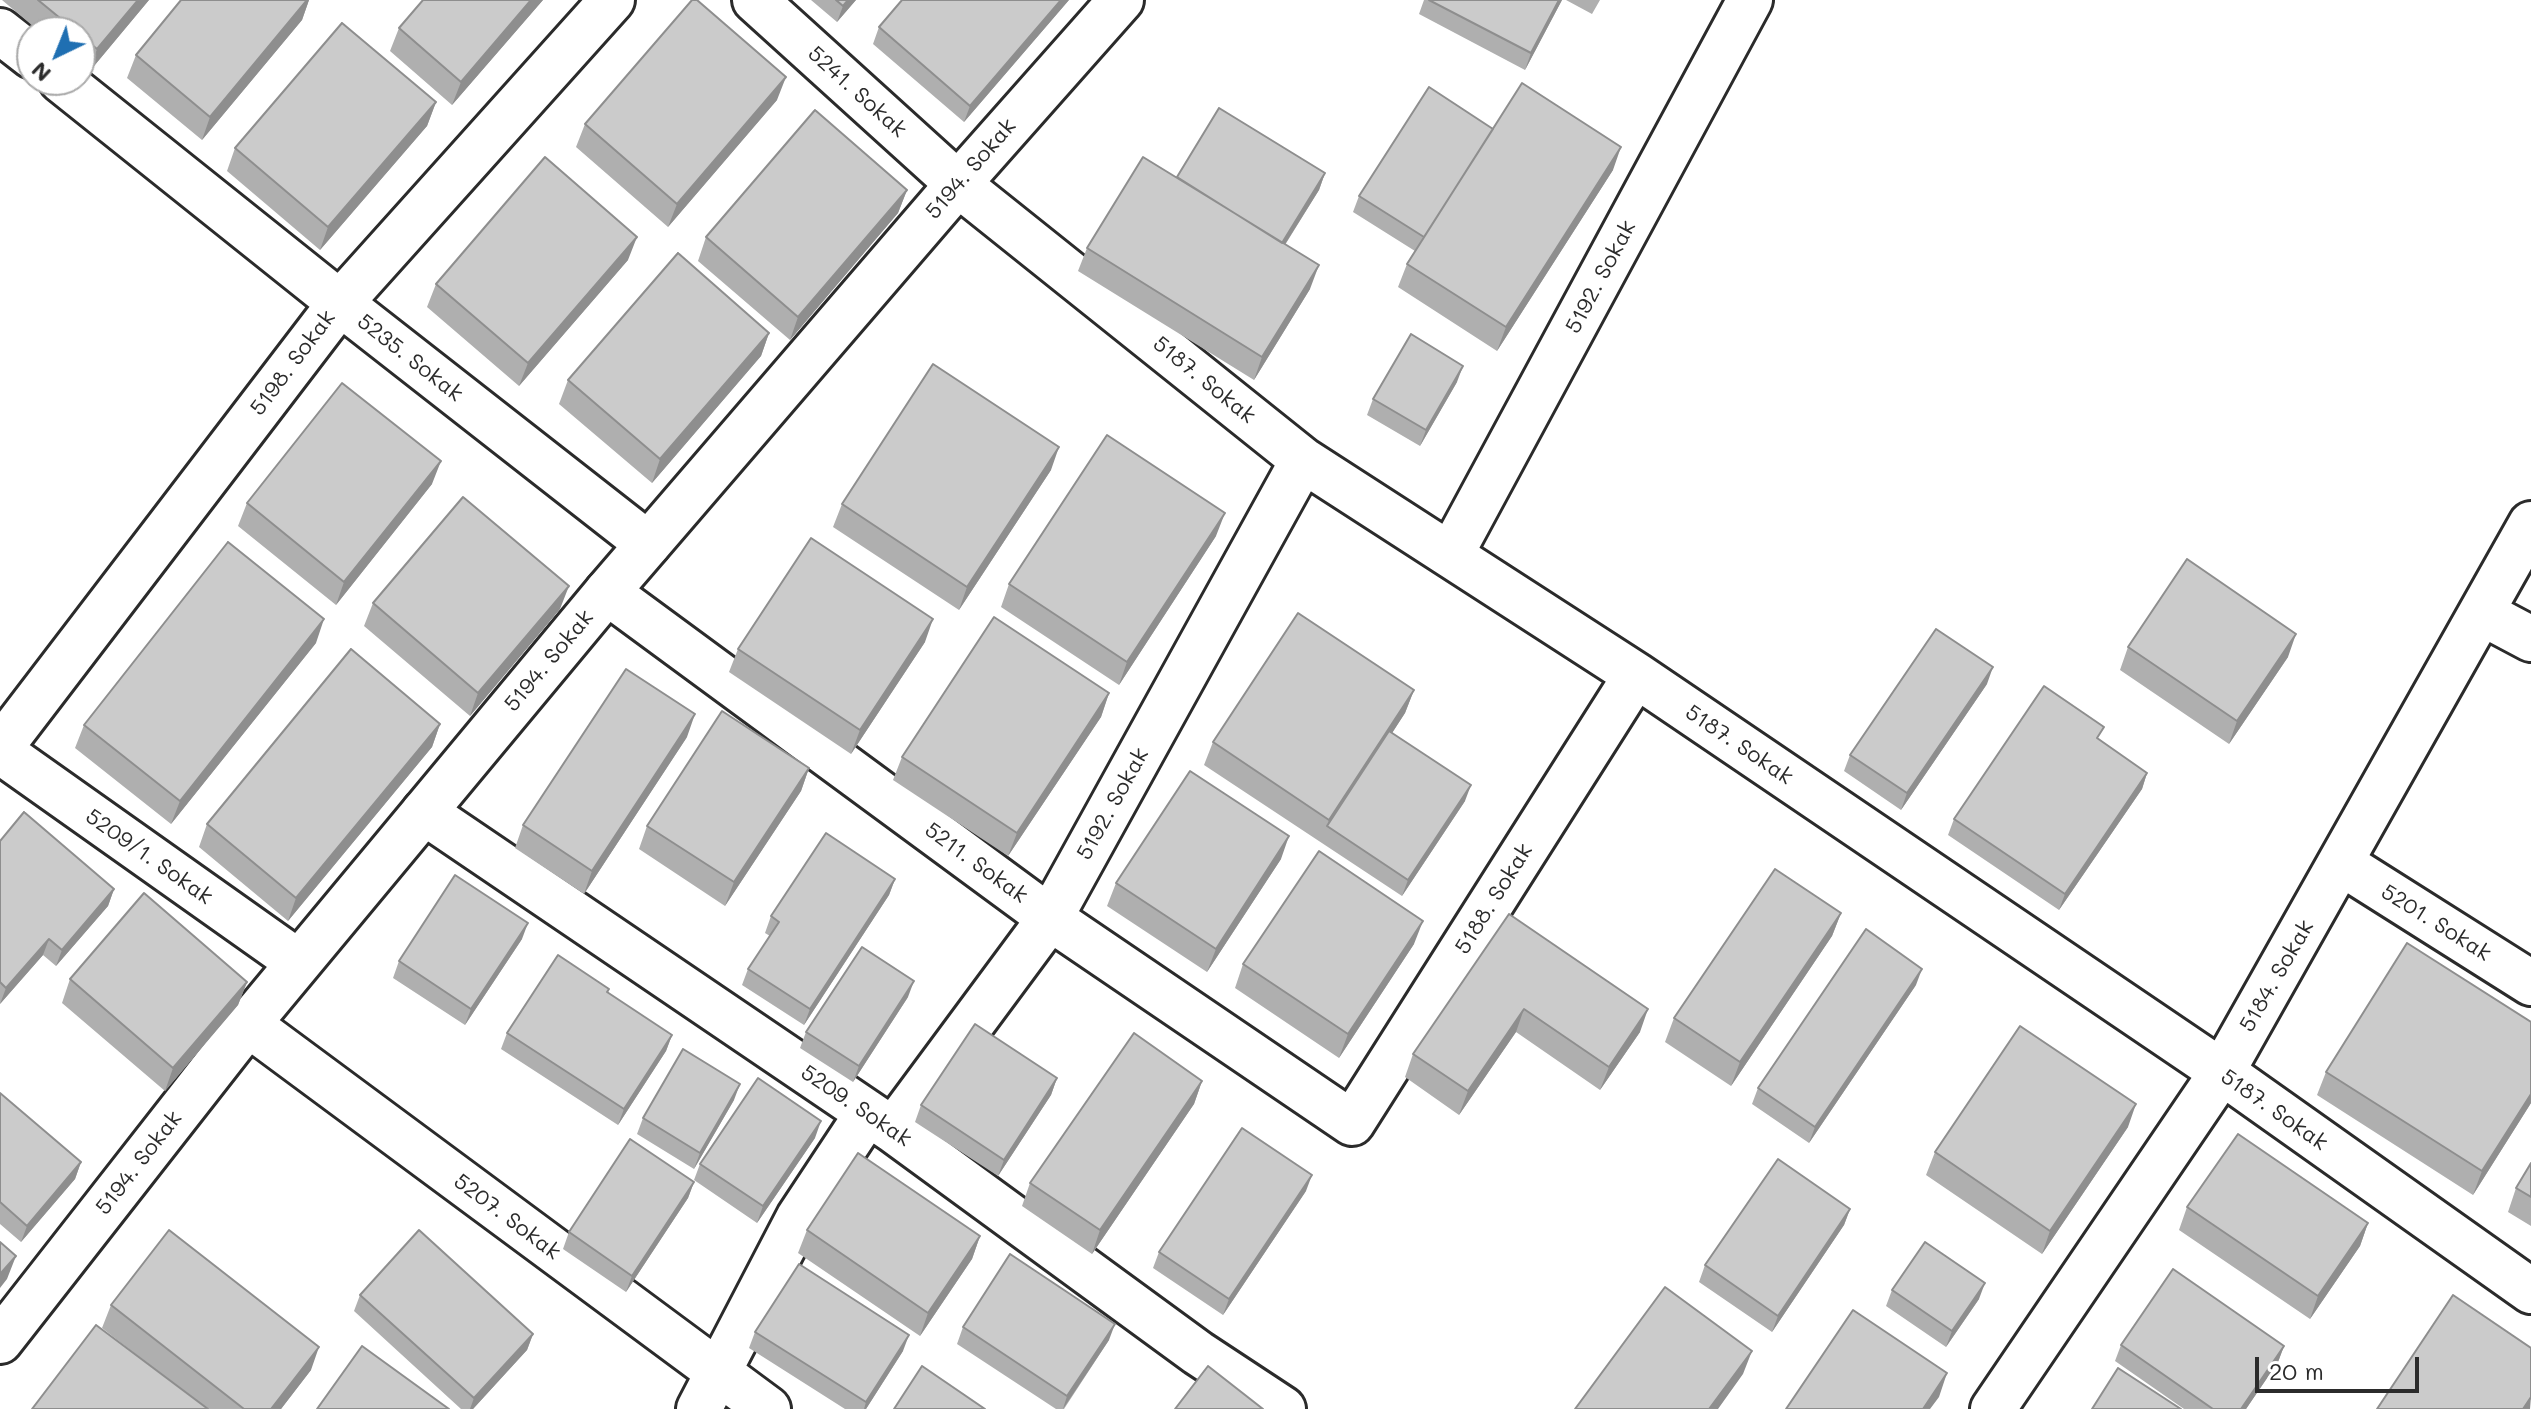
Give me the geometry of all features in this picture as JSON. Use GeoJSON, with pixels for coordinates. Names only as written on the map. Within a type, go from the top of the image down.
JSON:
{"type":"FeatureCollection","features":[{"type":"Feature","properties":{"kind":"street","name":"5198. Sokak"},"geometry":{"type":"LineString","coordinates":[[0,749],[340,303],[612,0]]}},
{"type":"Feature","properties":{"kind":"street","name":"5241. Sokak"},"geometry":{"type":"LineString","coordinates":[[755,0],[958,184]]}},
{"type":"Feature","properties":{"kind":"street","name":"5194. Sokak"},"geometry":{"type":"LineString","coordinates":[[0,1341],[298,962],[607,592],[958,184],[1121,0]]}},
{"type":"Feature","properties":{"kind":"street","name":"5192. Sokak"},"geometry":{"type":"LineString","coordinates":[[1451,554],[1750,0]]}},
{"type":"Feature","properties":{"kind":"street"},"geometry":{"type":"LineString","coordinates":[[0,31],[16,44]]}},
{"type":"Feature","properties":{"kind":"street","name":"5235. Sokak"},"geometry":{"type":"LineString","coordinates":[[81,96],[648,544]]}},
{"type":"Feature","properties":{"kind":"street","name":"5187. Sokak"},"geometry":{"type":"LineString","coordinates":[[958,184],[1303,460],[1636,675],[2222,1072],[2531,1291]]}},
{"type":"Feature","properties":{"kind":"street","name":"5192. Sokak"},"geometry":{"type":"LineString","coordinates":[[708,1391],[799,1217],[1050,918],[1303,460]]}},
{"type":"Feature","properties":{"kind":"street","name":"5184. Sokak"},"geometry":{"type":"LineString","coordinates":[[1993,1409],[2222,1072],[2531,524]]}},
{"type":"Feature","properties":{"kind":"street","name":"5211. Sokak"},"geometry":{"type":"LineString","coordinates":[[607,592],[1050,918],[1352,1123]]}},
{"type":"Feature","properties":{"kind":"street"},"geometry":{"type":"LineString","coordinates":[[2482,613],[2531,639]]}},
{"type":"Feature","properties":{"kind":"street","name":"5188. Sokak"},"geometry":{"type":"LineString","coordinates":[[1352,1123],[1636,675]]}},
{"type":"Feature","properties":{"kind":"street","name":"5209/1. Sokak"},"geometry":{"type":"LineString","coordinates":[[0,749],[298,962]]}},
{"type":"Feature","properties":{"kind":"street","name":"5209. Sokak"},"geometry":{"type":"LineString","coordinates":[[424,812],[880,1122],[1198,1353],[1283,1409]]}},
{"type":"Feature","properties":{"kind":"street","name":"5201. Sokak"},"geometry":{"type":"LineString","coordinates":[[2341,863],[2531,983]]}},
{"type":"Feature","properties":{"kind":"street","name":"5207. Sokak"},"geometry":{"type":"LineString","coordinates":[[248,1024],[708,1391],[768,1409]]}},
{"type":"Feature","properties":{"kind":"building"},"geometry":{"type":"Polygon","coordinates":[[[38,0],[138,0],[97,49],[96,16],[58,16],[38,0]]]}},
{"type":"Feature","properties":{"kind":"building"},"geometry":{"type":"Polygon","coordinates":[[[181,0],[307,0],[210,117],[136,55],[181,0]]]}},
{"type":"Feature","properties":{"kind":"building"},"geometry":{"type":"Polygon","coordinates":[[[423,0],[531,0],[461,82],[399,28],[423,0]]]}},
{"type":"Feature","properties":{"kind":"building"},"geometry":{"type":"Polygon","coordinates":[[[692,0],[697,0],[786,77],[677,204],[585,124],[692,0]]]}},
{"type":"Feature","properties":{"kind":"building"},"geometry":{"type":"Polygon","coordinates":[[[902,0],[1061,0],[970,106],[879,27],[902,0]]]}},
{"type":"Feature","properties":{"kind":"building"},"geometry":{"type":"Polygon","coordinates":[[[1429,0],[1559,0],[1531,53],[1429,0]]]}},
{"type":"Feature","properties":{"kind":"building"},"geometry":{"type":"Polygon","coordinates":[[[342,23],[436,102],[328,227],[235,148],[342,23]]]}},
{"type":"Feature","properties":{"kind":"building"},"geometry":{"type":"Polygon","coordinates":[[[1522,83],[1621,147],[1506,327],[1407,264],[1522,83]]]}},
{"type":"Feature","properties":{"kind":"building"},"geometry":{"type":"Polygon","coordinates":[[[1429,87],[1493,129],[1424,237],[1359,196],[1429,87]]]}},
{"type":"Feature","properties":{"kind":"building"},"geometry":{"type":"Polygon","coordinates":[[[1219,108],[1325,173],[1282,243],[1177,177],[1219,108]]]}},
{"type":"Feature","properties":{"kind":"building"},"geometry":{"type":"Polygon","coordinates":[[[815,110],[907,190],[798,317],[706,237],[815,110]]]}},
{"type":"Feature","properties":{"kind":"building"},"geometry":{"type":"Polygon","coordinates":[[[545,157],[637,237],[528,363],[436,284],[545,157]]]}},
{"type":"Feature","properties":{"kind":"building"},"geometry":{"type":"Polygon","coordinates":[[[1143,157],[1319,265],[1262,357],[1087,248],[1143,157]]]}},
{"type":"Feature","properties":{"kind":"building"},"geometry":{"type":"Polygon","coordinates":[[[678,253],[769,333],[660,459],[568,380],[678,253]]]}},
{"type":"Feature","properties":{"kind":"building"},"geometry":{"type":"Polygon","coordinates":[[[1411,334],[1463,366],[1426,430],[1373,399],[1411,334]]]}},
{"type":"Feature","properties":{"kind":"building"},"geometry":{"type":"Polygon","coordinates":[[[933,364],[1059,447],[967,587],[842,504],[933,364]]]}},
{"type":"Feature","properties":{"kind":"building"},"geometry":{"type":"Polygon","coordinates":[[[342,383],[441,461],[344,582],[247,503],[342,383]]]}},
{"type":"Feature","properties":{"kind":"building"},"geometry":{"type":"Polygon","coordinates":[[[1107,435],[1225,513],[1127,662],[1009,584],[1107,435]]]}},
{"type":"Feature","properties":{"kind":"building"},"geometry":{"type":"Polygon","coordinates":[[[463,497],[569,586],[478,693],[373,603],[463,497]]]}},
{"type":"Feature","properties":{"kind":"building"},"geometry":{"type":"Polygon","coordinates":[[[811,538],[933,619],[860,730],[738,649],[811,538]]]}},
{"type":"Feature","properties":{"kind":"building"},"geometry":{"type":"Polygon","coordinates":[[[228,542],[324,619],[180,801],[84,725],[228,542]]]}},
{"type":"Feature","properties":{"kind":"building"},"geometry":{"type":"Polygon","coordinates":[[[2187,559],[2296,634],[2237,721],[2128,647],[2187,559]]]}},
{"type":"Feature","properties":{"kind":"building"},"geometry":{"type":"Polygon","coordinates":[[[1298,613],[1414,690],[1329,820],[1213,742],[1298,613]]]}},
{"type":"Feature","properties":{"kind":"building"},"geometry":{"type":"Polygon","coordinates":[[[994,617],[1109,693],[1017,833],[902,757],[994,617]]]}},
{"type":"Feature","properties":{"kind":"building"},"geometry":{"type":"Polygon","coordinates":[[[1936,629],[1993,667],[1907,793],[1850,755],[1936,629]]]}},
{"type":"Feature","properties":{"kind":"building"},"geometry":{"type":"Polygon","coordinates":[[[351,649],[440,724],[296,898],[207,824],[351,649]]]}},
{"type":"Feature","properties":{"kind":"building"},"geometry":{"type":"Polygon","coordinates":[[[626,669],[695,714],[592,871],[523,825],[626,669]]]}},
{"type":"Feature","properties":{"kind":"building"},"geometry":{"type":"Polygon","coordinates":[[[2044,686],[2104,727],[2097,738],[2147,773],[2065,894],[1954,819],[2044,686]]]}},
{"type":"Feature","properties":{"kind":"building"},"geometry":{"type":"Polygon","coordinates":[[[722,711],[809,768],[734,882],[647,826],[722,711]]]}},
{"type":"Feature","properties":{"kind":"building"},"geometry":{"type":"Polygon","coordinates":[[[1389,731],[1471,785],[1408,880],[1327,826],[1389,731]]]}},
{"type":"Feature","properties":{"kind":"building"},"geometry":{"type":"Polygon","coordinates":[[[1190,771],[1289,836],[1216,949],[1116,883],[1190,771]]]}},
{"type":"Feature","properties":{"kind":"building"},"geometry":{"type":"Polygon","coordinates":[[[24,812],[114,889],[62,950],[49,939],[6,988],[0,982],[0,841],[24,812]]]}},
{"type":"Feature","properties":{"kind":"building"},"geometry":{"type":"Polygon","coordinates":[[[826,833],[895,879],[810,1009],[748,969],[779,922],[771,916],[826,833]]]}},
{"type":"Feature","properties":{"kind":"building"},"geometry":{"type":"Polygon","coordinates":[[[1319,851],[1423,921],[1348,1034],[1243,964],[1319,851]]]}},
{"type":"Feature","properties":{"kind":"building"},"geometry":{"type":"Polygon","coordinates":[[[1775,869],[1841,913],[1740,1062],[1674,1018],[1775,869]]]}},
{"type":"Feature","properties":{"kind":"building"},"geometry":{"type":"Polygon","coordinates":[[[455,875],[528,923],[471,1009],[399,961],[455,875]]]}},
{"type":"Feature","properties":{"kind":"building"},"geometry":{"type":"Polygon","coordinates":[[[144,893],[247,982],[173,1068],[70,979],[144,893]]]}},
{"type":"Feature","properties":{"kind":"building"},"geometry":{"type":"Polygon","coordinates":[[[1509,914],[1648,1009],[1609,1067],[1524,1009],[1468,1091],[1413,1054],[1509,914]]]}},
{"type":"Feature","properties":{"kind":"building"},"geometry":{"type":"Polygon","coordinates":[[[1866,929],[1922,969],[1815,1127],[1758,1088],[1866,929]]]}},
{"type":"Feature","properties":{"kind":"building"},"geometry":{"type":"Polygon","coordinates":[[[2407,943],[2531,1022],[2531,1094],[2482,1171],[2326,1072],[2407,943]]]}},
{"type":"Feature","properties":{"kind":"building"},"geometry":{"type":"Polygon","coordinates":[[[862,947],[914,981],[859,1066],[806,1032],[862,947]]]}},
{"type":"Feature","properties":{"kind":"building"},"geometry":{"type":"Polygon","coordinates":[[[558,955],[672,1035],[624,1109],[507,1033],[558,955]]]}},
{"type":"Feature","properties":{"kind":"building"},"geometry":{"type":"Polygon","coordinates":[[[975,1024],[1057,1078],[1004,1160],[921,1105],[975,1024]]]}},
{"type":"Feature","properties":{"kind":"building"},"geometry":{"type":"Polygon","coordinates":[[[2020,1026],[2136,1104],[2050,1231],[1935,1152],[2020,1026]]]}},
{"type":"Feature","properties":{"kind":"building"},"geometry":{"type":"Polygon","coordinates":[[[1134,1033],[1202,1081],[1100,1230],[1030,1183],[1134,1033]]]}},
{"type":"Feature","properties":{"kind":"building"},"geometry":{"type":"Polygon","coordinates":[[[683,1049],[740,1084],[700,1153],[643,1118],[683,1049]]]}},
{"type":"Feature","properties":{"kind":"building"},"geometry":{"type":"Polygon","coordinates":[[[758,1078],[821,1121],[763,1206],[700,1164],[758,1078]]]}},
{"type":"Feature","properties":{"kind":"building"},"geometry":{"type":"Polygon","coordinates":[[[0,1093],[81,1162],[27,1226],[0,1202],[0,1093]]]}},
{"type":"Feature","properties":{"kind":"building"},"geometry":{"type":"Polygon","coordinates":[[[1242,1128],[1312,1175],[1229,1299],[1159,1252],[1242,1128]]]}},
{"type":"Feature","properties":{"kind":"building"},"geometry":{"type":"Polygon","coordinates":[[[2238,1134],[2368,1223],[2318,1296],[2187,1207],[2238,1134]]]}},
{"type":"Feature","properties":{"kind":"building"},"geometry":{"type":"Polygon","coordinates":[[[630,1139],[694,1182],[632,1276],[569,1232],[630,1139]]]}},
{"type":"Feature","properties":{"kind":"building"},"geometry":{"type":"Polygon","coordinates":[[[858,1153],[980,1236],[928,1313],[807,1230],[858,1153]]]}},
{"type":"Feature","properties":{"kind":"building"},"geometry":{"type":"Polygon","coordinates":[[[1778,1159],[1850,1209],[1778,1316],[1705,1265],[1778,1159]]]}},
{"type":"Feature","properties":{"kind":"building"},"geometry":{"type":"Polygon","coordinates":[[[2531,1163],[2531,1197],[2516,1188],[2531,1163]]]}},
{"type":"Feature","properties":{"kind":"building"},"geometry":{"type":"Polygon","coordinates":[[[169,1230],[319,1347],[271,1409],[244,1409],[111,1305],[169,1230]]]}},
{"type":"Feature","properties":{"kind":"building"},"geometry":{"type":"Polygon","coordinates":[[[419,1230],[533,1334],[474,1398],[360,1295],[419,1230]]]}},
{"type":"Feature","properties":{"kind":"building"},"geometry":{"type":"Polygon","coordinates":[[[0,1242],[16,1256],[0,1274],[0,1242]]]}},
{"type":"Feature","properties":{"kind":"building"},"geometry":{"type":"Polygon","coordinates":[[[1925,1242],[1985,1283],[1952,1331],[1892,1290],[1925,1242]]]}},
{"type":"Feature","properties":{"kind":"building"},"geometry":{"type":"Polygon","coordinates":[[[1010,1254],[1115,1324],[1067,1396],[963,1327],[1010,1254]]]}},
{"type":"Feature","properties":{"kind":"building"},"geometry":{"type":"Polygon","coordinates":[[[799,1264],[909,1335],[866,1402],[755,1332],[799,1264]]]}},
{"type":"Feature","properties":{"kind":"building"},"geometry":{"type":"Polygon","coordinates":[[[2173,1269],[2284,1346],[2241,1409],[2213,1409],[2121,1345],[2173,1269]]]}},
{"type":"Feature","properties":{"kind":"building"},"geometry":{"type":"Polygon","coordinates":[[[1665,1287],[1752,1351],[1709,1409],[1575,1409],[1665,1287]]]}},
{"type":"Feature","properties":{"kind":"building"},"geometry":{"type":"Polygon","coordinates":[[[2453,1295],[2531,1348],[2531,1397],[2523,1409],[2377,1409],[2453,1295]]]}},
{"type":"Feature","properties":{"kind":"building"},"geometry":{"type":"Polygon","coordinates":[[[1853,1310],[1947,1373],[1923,1409],[1786,1409],[1853,1310]]]}},
{"type":"Feature","properties":{"kind":"building"},"geometry":{"type":"Polygon","coordinates":[[[96,1325],[208,1409],[32,1409],[96,1325]]]}},
{"type":"Feature","properties":{"kind":"building"},"geometry":{"type":"Polygon","coordinates":[[[362,1346],[449,1409],[317,1409],[362,1346]]]}},
{"type":"Feature","properties":{"kind":"building"},"geometry":{"type":"Polygon","coordinates":[[[922,1366],[985,1409],[894,1409],[922,1366]]]}},
{"type":"Feature","properties":{"kind":"building"},"geometry":{"type":"Polygon","coordinates":[[[1208,1366],[1263,1409],[1175,1409],[1208,1366]]]}},
{"type":"Feature","properties":{"kind":"building"},"geometry":{"type":"Polygon","coordinates":[[[2118,1368],[2181,1409],[2092,1409],[2118,1368]]]}}]}
